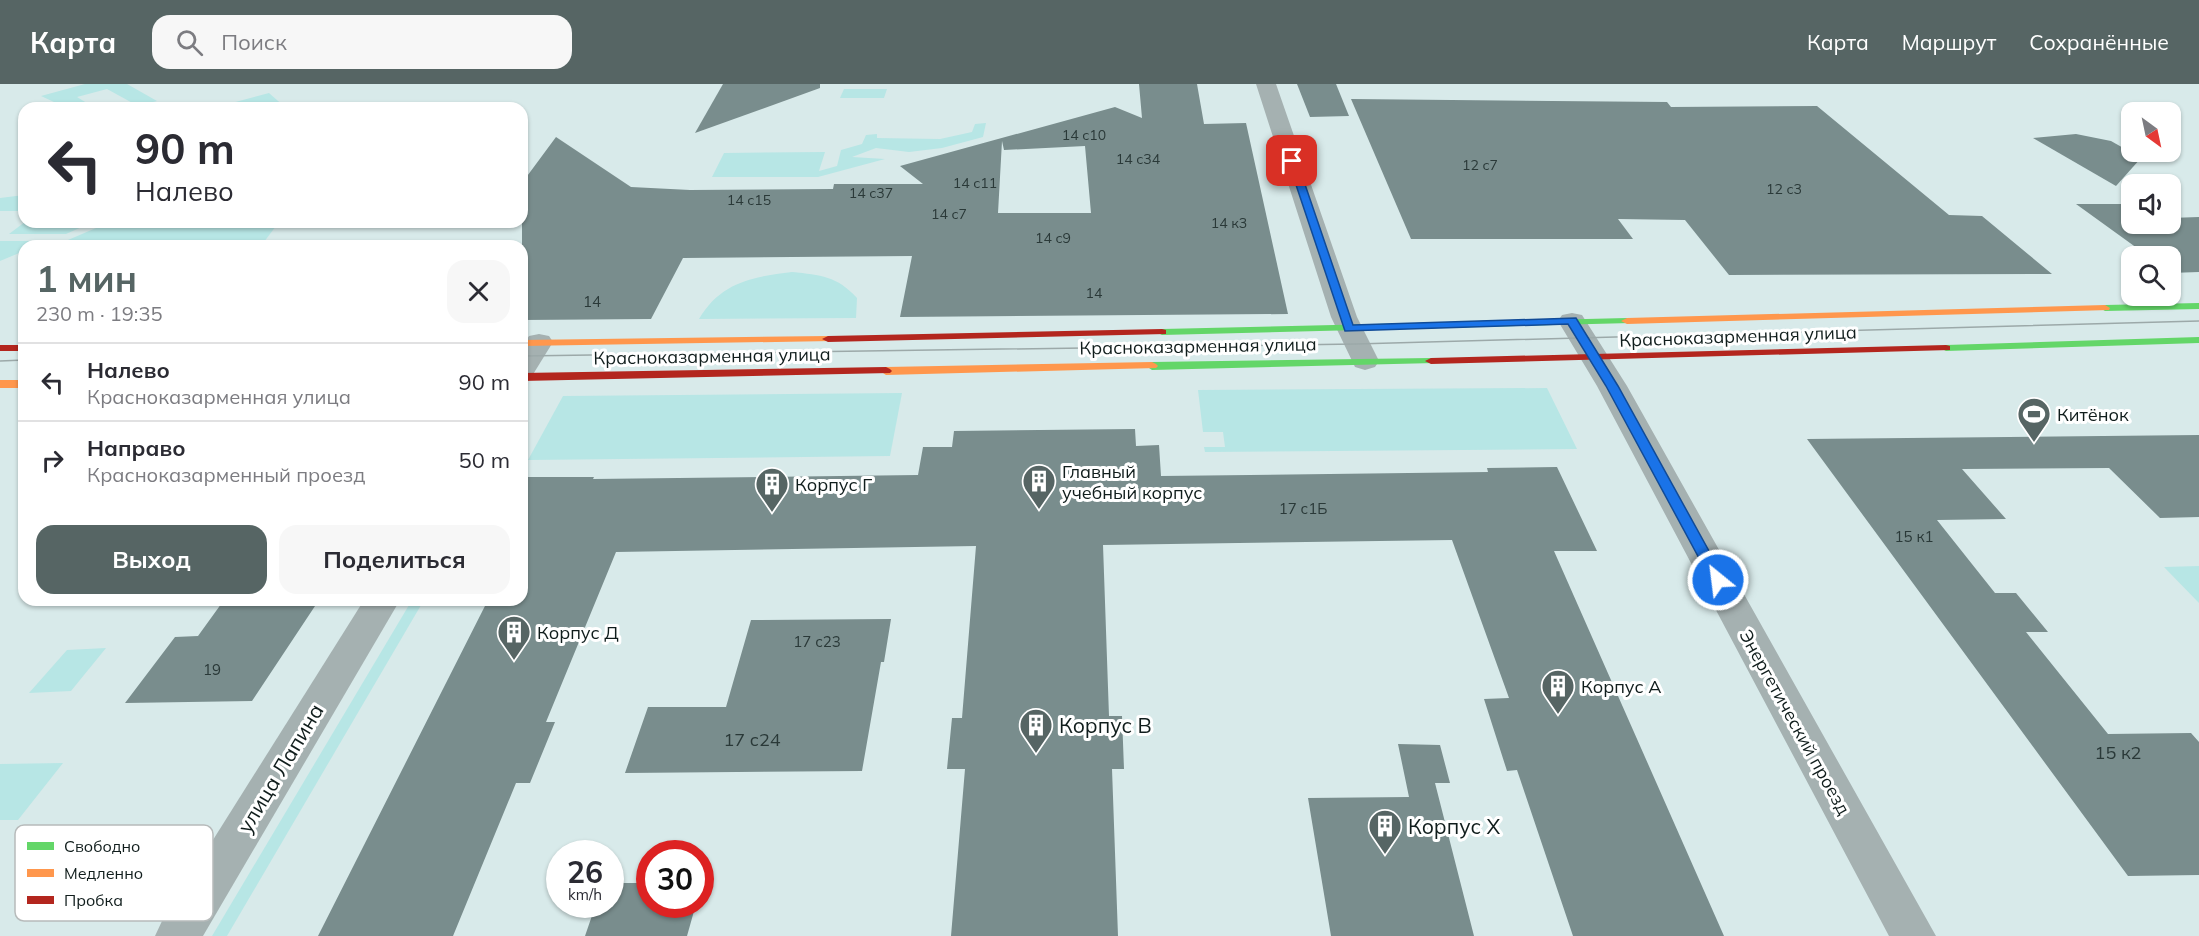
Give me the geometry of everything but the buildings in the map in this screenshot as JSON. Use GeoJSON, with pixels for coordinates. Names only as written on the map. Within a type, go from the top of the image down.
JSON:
{"type":"FeatureCollection","features":[{"type":"Feature","properties":{"kind":"main road","name":"Красноказарменная улица"},"geometry":{"type":"LineString","coordinates":[[530,343],[939,338],[1349,329],[1572,321],[2199,306]]}},
{"type":"Feature","properties":{"kind":"main road","name":"Красноказарменная улица"},"geometry":{"type":"LineString","coordinates":[[528,377],[1595,358],[2199,340]]}},
{"type":"Feature","properties":{"kind":"main road"},"geometry":{"type":"LineString","coordinates":[[0,348],[18,348]]}},
{"type":"Feature","properties":{"kind":"main road"},"geometry":{"type":"LineString","coordinates":[[0,384],[18,384]]}},
{"type":"Feature","properties":{"kind":"street"},"geometry":{"type":"LineString","coordinates":[[1266,84],[1349,329],[1365,361]]}},
{"type":"Feature","properties":{"kind":"street","name":"Энергетический проезд"},"geometry":{"type":"LineString","coordinates":[[1572,321],[1595,358],[1912,936]]}},
{"type":"Feature","properties":{"kind":"street","name":"улица Лапина"},"geometry":{"type":"LineString","coordinates":[[213,878],[378,606]]}},
{"type":"Feature","properties":{"kind":"street","name":"улица Лапина"},"geometry":{"type":"LineString","coordinates":[[178,936],[187,921]]}},
{"type":"Feature","properties":{"kind":"shaded area"},"geometry":{"type":"Polygon","coordinates":[[[85,84],[127,84],[157,101],[131,102],[107,89],[77,97],[85,102],[54,102],[41,96],[85,84]]]}},
{"type":"Feature","properties":{"kind":"shaded area"},"geometry":{"type":"Polygon","coordinates":[[[844,89],[887,89],[884,98],[840,98],[844,89]]]}},
{"type":"Feature","properties":{"kind":"shaded area"},"geometry":{"type":"Polygon","coordinates":[[[269,93],[279,102],[235,102],[269,93]]]}},
{"type":"Feature","properties":{"kind":"shaded area"},"geometry":{"type":"Polygon","coordinates":[[[986,123],[983,137],[942,148],[909,152],[876,148],[852,157],[885,159],[818,177],[712,177],[724,153],[825,152],[819,171],[837,166],[841,150],[862,144],[866,135],[877,134],[877,138],[940,139],[972,132],[975,124],[986,123]]]}},
{"type":"Feature","properties":{"kind":"shaded area"},"geometry":{"type":"Polygon","coordinates":[[[18,196],[18,211],[0,211],[0,198],[18,196]]]}},
{"type":"Feature","properties":{"kind":"shaded area"},"geometry":{"type":"Polygon","coordinates":[[[18,227],[80,228],[66,234],[9,234],[18,227]]]}},
{"type":"Feature","properties":{"kind":"shaded area"},"geometry":{"type":"Polygon","coordinates":[[[96,228],[274,228],[266,240],[68,240],[96,228]]]}},
{"type":"Feature","properties":{"kind":"shaded area"},"geometry":{"type":"Polygon","coordinates":[[[0,241],[18,241],[18,254],[0,261],[0,241]]]}},
{"type":"Feature","properties":{"kind":"shaded area"},"geometry":{"type":"Polygon","coordinates":[[[792,272],[828,278],[842,285],[857,298],[856,318],[699,319],[717,297],[728,289],[751,279],[792,272]]]}},
{"type":"Feature","properties":{"kind":"shaded area"},"geometry":{"type":"Polygon","coordinates":[[[1547,388],[1577,449],[1205,452],[1204,447],[1225,447],[1223,432],[1203,432],[1198,390],[1547,388]]]}},
{"type":"Feature","properties":{"kind":"shaded area"},"geometry":{"type":"Polygon","coordinates":[[[902,393],[890,456],[528,460],[563,396],[902,393]]]}},
{"type":"Feature","properties":{"kind":"shaded area"},"geometry":{"type":"Polygon","coordinates":[[[2199,566],[2199,603],[2164,567],[2199,566]]]}},
{"type":"Feature","properties":{"kind":"shaded area"},"geometry":{"type":"Polygon","coordinates":[[[408,606],[420,606],[227,936],[212,936],[408,606]]]}},
{"type":"Feature","properties":{"kind":"shaded area"},"geometry":{"type":"Polygon","coordinates":[[[106,648],[71,691],[29,693],[67,650],[106,648]]]}},
{"type":"Feature","properties":{"kind":"shaded area"},"geometry":{"type":"Polygon","coordinates":[[[63,763],[18,820],[0,820],[0,764],[63,763]]]}},
{"type":"Feature","properties":{"kind":"tram line"},"geometry":{"type":"LineString","coordinates":[[528,356],[1356,344],[2199,321]]}},
{"type":"Feature","properties":{"kind":"tram line"},"geometry":{"type":"LineString","coordinates":[[0,361],[18,360]]}},
{"type":"Feature","properties":{"kind":"traffic: fast"},"geometry":{"type":"LineString","coordinates":[[2105,308],[2199,306]]}},
{"type":"Feature","properties":{"kind":"traffic: fast"},"geometry":{"type":"LineString","coordinates":[[1162,332],[1627,321]]}},
{"type":"Feature","properties":{"kind":"traffic: fast"},"geometry":{"type":"LineString","coordinates":[[1946,348],[2199,340]]}},
{"type":"Feature","properties":{"kind":"traffic: fast"},"geometry":{"type":"LineString","coordinates":[[1152,366],[1431,361]]}},
{"type":"Feature","properties":{"kind":"traffic: slow"},"geometry":{"type":"LineString","coordinates":[[1627,321],[2105,308]]}},
{"type":"Feature","properties":{"kind":"traffic: slow"},"geometry":{"type":"LineString","coordinates":[[528,343],[828,339]]}},
{"type":"Feature","properties":{"kind":"traffic: slow"},"geometry":{"type":"LineString","coordinates":[[886,371],[1152,366]]}},
{"type":"Feature","properties":{"kind":"traffic: slow"},"geometry":{"type":"LineString","coordinates":[[0,384],[18,384]]}},
{"type":"Feature","properties":{"kind":"traffic: jam"},"geometry":{"type":"LineString","coordinates":[[828,339],[1162,332]]}},
{"type":"Feature","properties":{"kind":"traffic: jam"},"geometry":{"type":"LineString","coordinates":[[0,348],[18,348]]}},
{"type":"Feature","properties":{"kind":"traffic: jam"},"geometry":{"type":"LineString","coordinates":[[1431,361],[1946,348]]}},
{"type":"Feature","properties":{"kind":"traffic: jam"},"geometry":{"type":"LineString","coordinates":[[528,377],[886,371]]}},
{"type":"Feature","properties":{"kind":"place","name":"Китёнок"},"geometry":{"type":"Point","coordinates":[2034,443]}},
{"type":"Feature","properties":{"kind":"place","name":"Главный учебный корпус"},"geometry":{"type":"Point","coordinates":[1039,510]}},
{"type":"Feature","properties":{"kind":"place","name":"Корпус Г"},"geometry":{"type":"Point","coordinates":[772,513]}},
{"type":"Feature","properties":{"kind":"place","name":"Корпус Д"},"geometry":{"type":"Point","coordinates":[514,661]}},
{"type":"Feature","properties":{"kind":"place","name":"Корпус А"},"geometry":{"type":"Point","coordinates":[1558,715]}},
{"type":"Feature","properties":{"kind":"place","name":"Корпус В"},"geometry":{"type":"Point","coordinates":[1036,754]}},
{"type":"Feature","properties":{"kind":"place","name":"Корпус Х"},"geometry":{"type":"Point","coordinates":[1385,855]}},
{"type":"Feature","properties":{"kind":"route"},"geometry":{"type":"LineString","coordinates":[[1292,161],[1349,329],[1572,321],[1612,386],[1718,580]]}}]}
